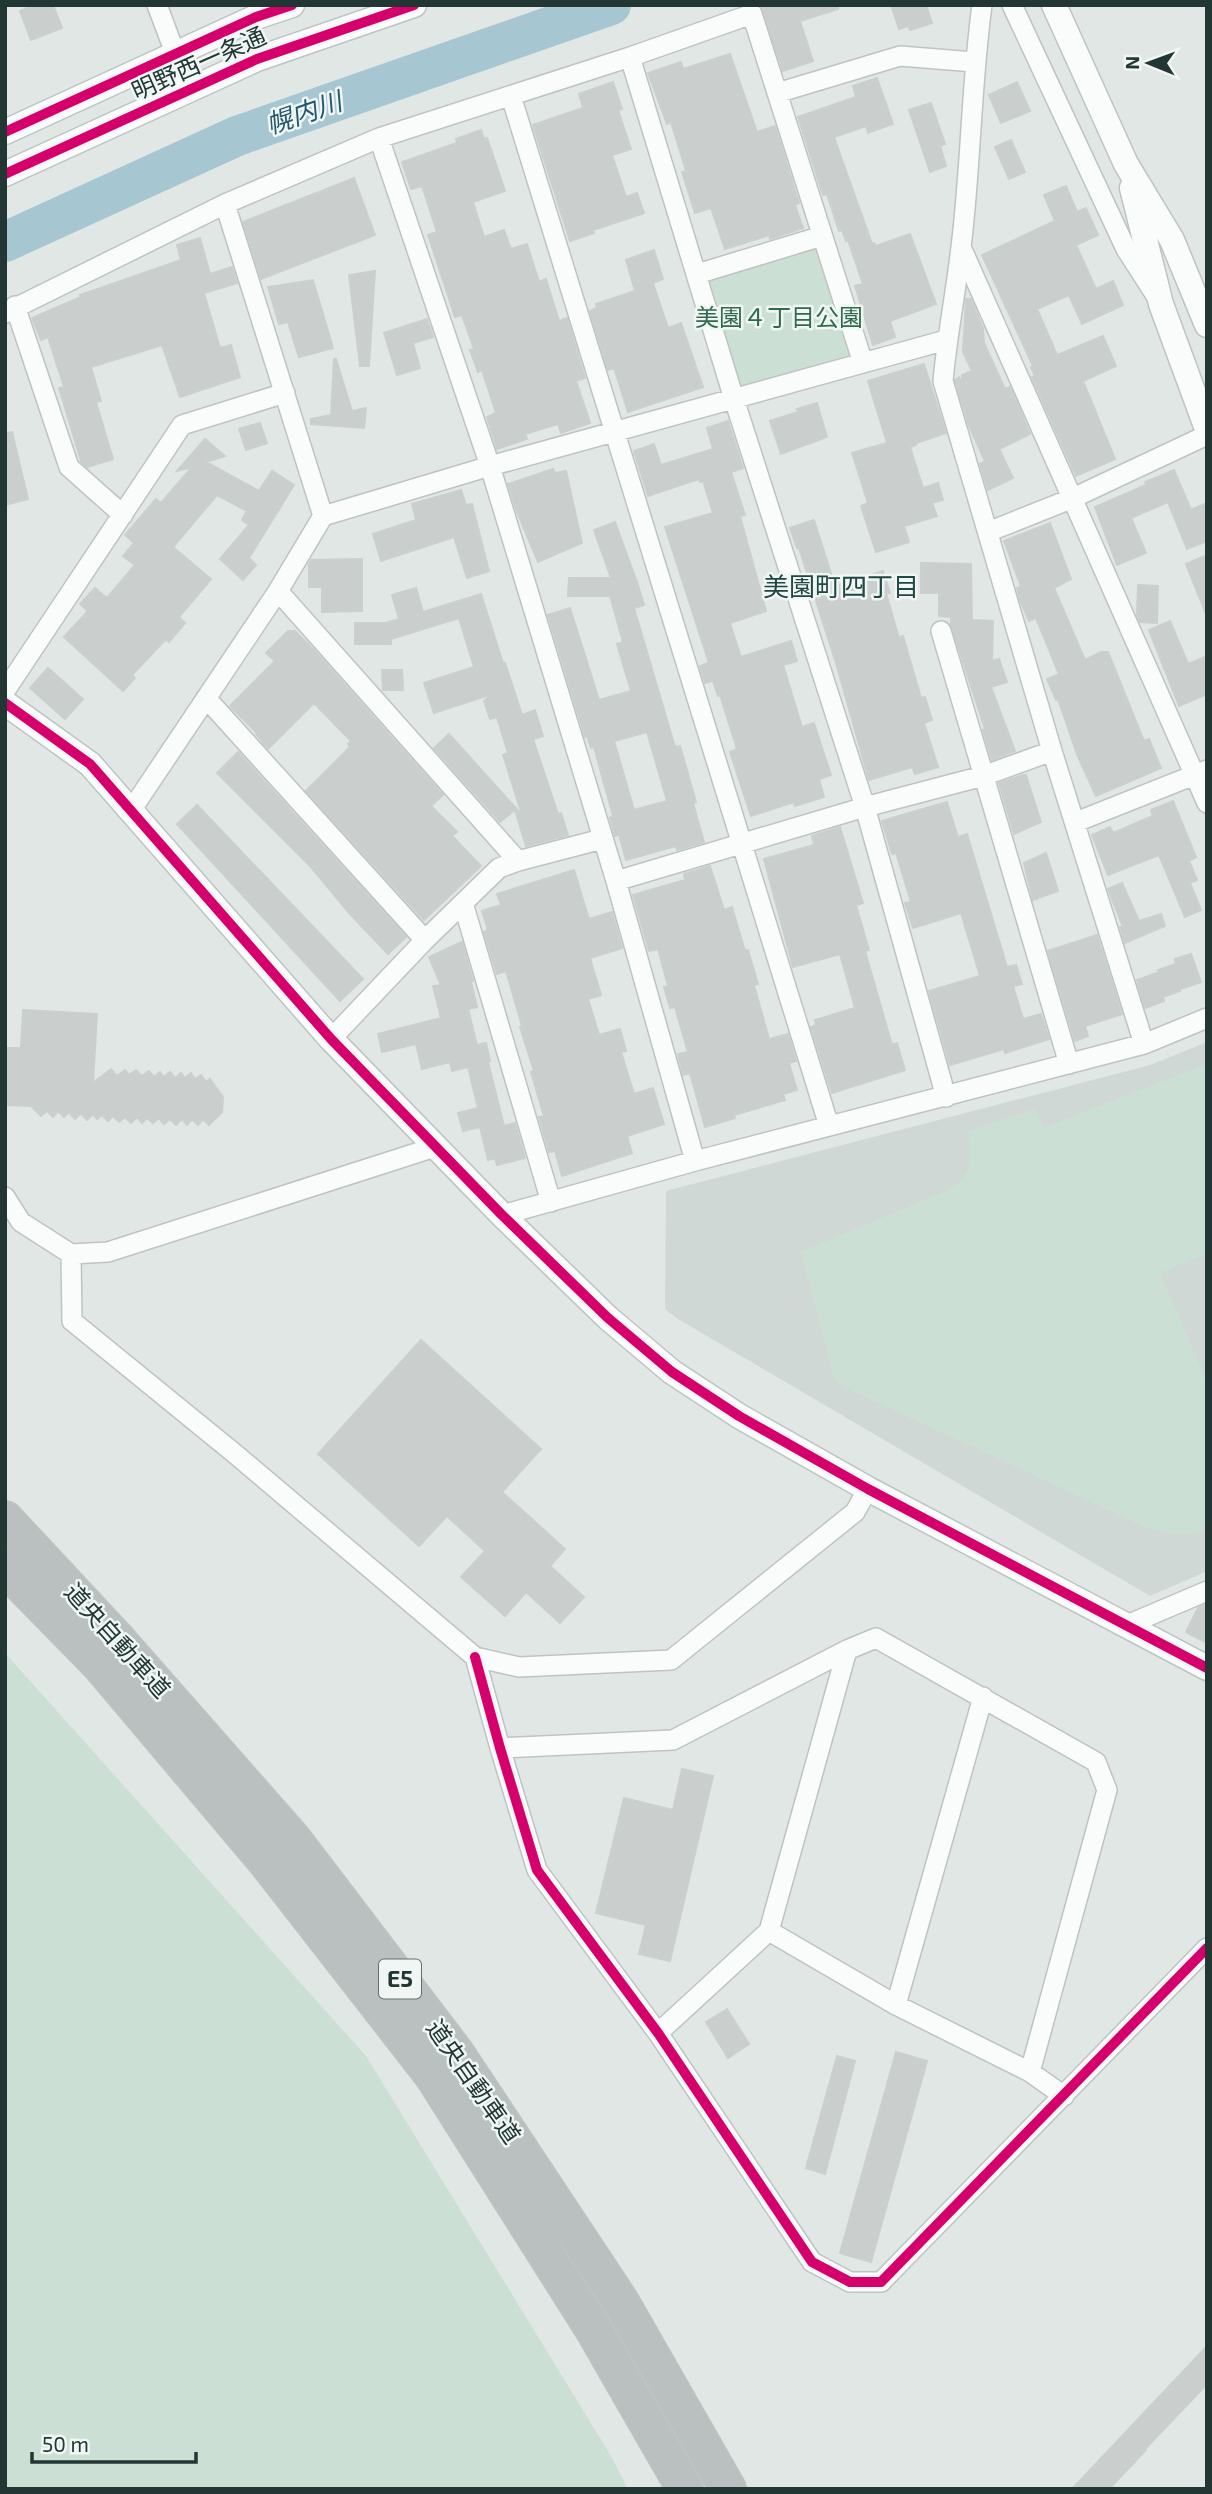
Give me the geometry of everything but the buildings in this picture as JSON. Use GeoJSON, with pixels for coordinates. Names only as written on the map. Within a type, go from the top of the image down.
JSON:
{"type":"FeatureCollection","features":[{"type":"Feature","properties":{"kind":"highway","name":"道央自動車道"},"geometry":{"type":"LineString","coordinates":[[5,1519],[117,1639],[293,1839],[456,2053],[621,2302],[728,2489]]}},
{"type":"Feature","properties":{"kind":"highway","name":"道央自動車道"},"geometry":{"type":"LineString","coordinates":[[5,1568],[100,1665],[268,1864],[433,2076],[593,2329],[685,2489]]}},
{"type":"Feature","properties":{"kind":"street"},"geometry":{"type":"LineString","coordinates":[[158,5],[189,90]]}},
{"type":"Feature","properties":{"kind":"street","name":"明野西一条通"},"geometry":{"type":"LineString","coordinates":[[5,132],[174,54],[292,5]]}},
{"type":"Feature","properties":{"kind":"street","name":"明野西一条通"},"geometry":{"type":"LineString","coordinates":[[5,174],[257,59],[375,12],[414,5]]}},
{"type":"Feature","properties":{"kind":"street"},"geometry":{"type":"LineString","coordinates":[[982,5],[974,62],[961,246],[946,340],[943,381],[1052,751],[1144,1044]]}},
{"type":"Feature","properties":{"kind":"street"},"geometry":{"type":"LineString","coordinates":[[1012,5],[1126,249],[1161,304]]}},
{"type":"Feature","properties":{"kind":"street"},"geometry":{"type":"LineString","coordinates":[[1054,5],[1126,164],[1172,240],[1207,325]]}},
{"type":"Feature","properties":{"kind":"street"},"geometry":{"type":"LineString","coordinates":[[123,514],[69,467],[10,310],[225,204],[379,138],[630,57],[752,14],[863,363]]}},
{"type":"Feature","properties":{"kind":"street"},"geometry":{"type":"LineString","coordinates":[[777,93],[900,56],[974,62]]}},
{"type":"Feature","properties":{"kind":"street"},"geometry":{"type":"LineString","coordinates":[[630,57],[734,399],[864,807],[946,1097]]}},
{"type":"Feature","properties":{"kind":"street"},"geometry":{"type":"LineString","coordinates":[[511,96],[828,1126]]}},
{"type":"Feature","properties":{"kind":"street"},"geometry":{"type":"LineString","coordinates":[[379,138],[490,466],[615,881],[695,1161]]}},
{"type":"Feature","properties":{"kind":"street"},"geometry":{"type":"LineString","coordinates":[[1126,164],[1161,304],[1207,429]]}},
{"type":"Feature","properties":{"kind":"street"},"geometry":{"type":"LineString","coordinates":[[225,204],[323,516]]}},
{"type":"Feature","properties":{"kind":"street"},"geometry":{"type":"LineString","coordinates":[[697,274],[822,236]]}},
{"type":"Feature","properties":{"kind":"street"},"geometry":{"type":"LineString","coordinates":[[961,246],[1200,773],[1207,803]]}},
{"type":"Feature","properties":{"kind":"street"},"geometry":{"type":"LineString","coordinates":[[132,809],[278,591],[323,516],[490,466],[946,340]]}},
{"type":"Feature","properties":{"kind":"street"},"geometry":{"type":"LineString","coordinates":[[5,691],[182,425],[285,393]]}},
{"type":"Feature","properties":{"kind":"street"},"geometry":{"type":"LineString","coordinates":[[988,532],[1073,498],[1207,435]]}},
{"type":"Feature","properties":{"kind":"street"},"geometry":{"type":"LineString","coordinates":[[278,591],[518,861]]}},
{"type":"Feature","properties":{"kind":"street"},"geometry":{"type":"LineString","coordinates":[[941,631],[1069,1064]]}},
{"type":"Feature","properties":{"kind":"street"},"geometry":{"type":"LineString","coordinates":[[206,698],[425,940]]}},
{"type":"Feature","properties":{"kind":"street"},"geometry":{"type":"LineString","coordinates":[[5,703],[90,764],[331,1039],[502,1215],[608,1318],[672,1372],[739,1416],[868,1489],[1207,1668]]}},
{"type":"Feature","properties":{"kind":"street"},"geometry":{"type":"LineString","coordinates":[[615,881],[864,807],[983,776],[1052,751]]}},
{"type":"Feature","properties":{"kind":"street"},"geometry":{"type":"LineString","coordinates":[[1076,822],[1200,773]]}},
{"type":"Feature","properties":{"kind":"street"},"geometry":{"type":"LineString","coordinates":[[331,1039],[425,940],[499,868],[602,839]]}},
{"type":"Feature","properties":{"kind":"street"},"geometry":{"type":"LineString","coordinates":[[463,902],[551,1202]]}},
{"type":"Feature","properties":{"kind":"street"},"geometry":{"type":"LineString","coordinates":[[502,1215],[695,1161],[1144,1044],[1207,1018]]}},
{"type":"Feature","properties":{"kind":"street"},"geometry":{"type":"LineString","coordinates":[[5,1197],[21,1222],[71,1254],[108,1252],[435,1147]]}},
{"type":"Feature","properties":{"kind":"street"},"geometry":{"type":"LineString","coordinates":[[71,1254],[72,1321],[234,1453],[475,1657],[519,1667],[671,1660],[855,1512],[868,1489]]}},
{"type":"Feature","properties":{"kind":"street"},"geometry":{"type":"LineString","coordinates":[[1127,1625],[1207,1591]]}},
{"type":"Feature","properties":{"kind":"street"},"geometry":{"type":"LineString","coordinates":[[500,1748],[673,1740],[847,1650],[876,1638],[1096,1762],[1107,1790],[1030,2072]]}},
{"type":"Feature","properties":{"kind":"street"},"geometry":{"type":"LineString","coordinates":[[658,2033],[769,1931],[847,1650]]}},
{"type":"Feature","properties":{"kind":"street"},"geometry":{"type":"LineString","coordinates":[[475,1657],[537,1870],[658,2033],[812,2262],[850,2282],[881,2282],[1207,1948]]}},
{"type":"Feature","properties":{"kind":"street"},"geometry":{"type":"LineString","coordinates":[[896,2004],[983,1697]]}},
{"type":"Feature","properties":{"kind":"street"},"geometry":{"type":"LineString","coordinates":[[769,1931],[896,2004],[1030,2072],[1064,2096]]}},
{"type":"Feature","properties":{"kind":"shaded area"},"geometry":{"type":"Polygon","coordinates":[[[1207,1042],[1207,1571],[1150,1596],[665,1309],[666,1191],[1150,1065],[1207,1042]]]}},
{"type":"Feature","properties":{"kind":"green space","name":"美園４丁目公園"},"geometry":{"type":"Polygon","coordinates":[[[822,236],[863,363],[734,399],[697,274],[822,236]]]}},
{"type":"Feature","properties":{"kind":"green space"},"geometry":{"type":"Polygon","coordinates":[[[1207,1064],[1207,1253],[1160,1273],[1207,1382],[1207,1529],[1175,1534],[1143,1526],[842,1386],[834,1378],[801,1252],[957,1184],[969,1165],[968,1131],[1035,1109],[1043,1128],[1207,1064]]]}},
{"type":"Feature","properties":{"kind":"green space"},"geometry":{"type":"Polygon","coordinates":[[[5,1653],[366,2056],[611,2456],[628,2489],[5,2489],[5,1653]]]}},
{"type":"Feature","properties":{"kind":"waterway","name":"幌内川"},"geometry":{"type":"LineString","coordinates":[[5,242],[237,136],[611,5]]}},
{"type":"Feature","properties":{"kind":"cycle path"},"geometry":{"type":"LineString","coordinates":[[5,132],[256,17],[292,5]]}},
{"type":"Feature","properties":{"kind":"cycle path"},"geometry":{"type":"LineString","coordinates":[[5,174],[257,59],[414,5]]}},
{"type":"Feature","properties":{"kind":"cycle path"},"geometry":{"type":"LineString","coordinates":[[5,703],[90,764],[331,1039],[502,1215],[608,1318],[672,1372],[739,1416],[868,1489],[1207,1668]]}},
{"type":"Feature","properties":{"kind":"cycle path"},"geometry":{"type":"LineString","coordinates":[[475,1657],[537,1870],[658,2033],[812,2262],[850,2282],[881,2282],[1207,1948]]}},
{"type":"Feature","properties":{"kind":"district","name":"美園町四丁目"},"geometry":{"type":"Point","coordinates":[841,587]}}]}
